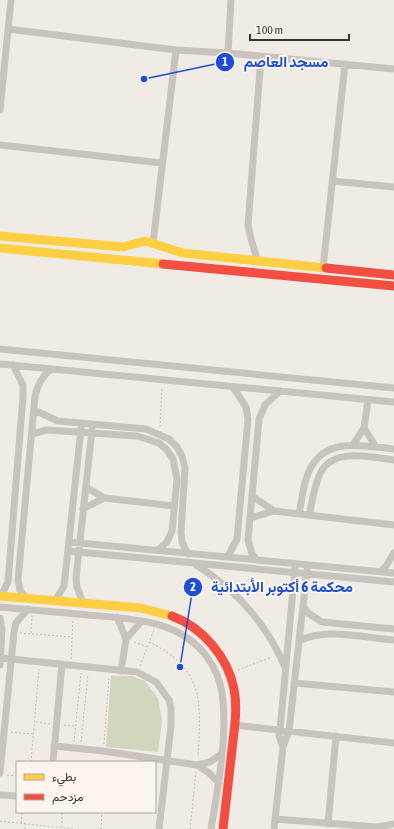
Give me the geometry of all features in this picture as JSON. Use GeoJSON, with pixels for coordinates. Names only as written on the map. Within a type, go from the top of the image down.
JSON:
{"type":"FeatureCollection","features":[{"type":"Feature","properties":{"kind":"street"},"geometry":{"type":"LineString","coordinates":[[0,110],[10,0]]}},
{"type":"Feature","properties":{"kind":"street"},"geometry":{"type":"LineString","coordinates":[[228,53],[231,0]]}},
{"type":"Feature","properties":{"kind":"street"},"geometry":{"type":"LineString","coordinates":[[8,29],[176,50],[228,53],[394,69]]}},
{"type":"Feature","properties":{"kind":"street"},"geometry":{"type":"LineString","coordinates":[[153,243],[176,50]]}},
{"type":"Feature","properties":{"kind":"street"},"geometry":{"type":"LineString","coordinates":[[258,262],[248,225],[261,57]]}},
{"type":"Feature","properties":{"kind":"street"},"geometry":{"type":"LineString","coordinates":[[323,268],[345,64]]}},
{"type":"Feature","properties":{"kind":"street"},"geometry":{"type":"LineString","coordinates":[[0,145],[162,163]]}},
{"type":"Feature","properties":{"kind":"street"},"geometry":{"type":"LineString","coordinates":[[333,181],[394,187]]}},
{"type":"Feature","properties":{"kind":"street"},"geometry":{"type":"LineString","coordinates":[[0,236],[123,247],[145,241],[183,254],[394,275]]}},
{"type":"Feature","properties":{"kind":"street"},"geometry":{"type":"LineString","coordinates":[[0,248],[394,286]]}},
{"type":"Feature","properties":{"kind":"street"},"geometry":{"type":"LineString","coordinates":[[0,349],[394,388]]}},
{"type":"Feature","properties":{"kind":"street"},"geometry":{"type":"LineString","coordinates":[[0,364],[394,402]]}},
{"type":"Feature","properties":{"kind":"street"},"geometry":{"type":"LineString","coordinates":[[13,365],[22,385],[24,396],[8,582],[0,596],[141,608],[160,612],[179,619],[196,630],[210,643],[230,674],[234,689],[234,725],[224,829]]}},
{"type":"Feature","properties":{"kind":"street"},"geometry":{"type":"LineString","coordinates":[[26,598],[19,585],[19,571],[35,396],[37,385],[43,376],[51,369]]}},
{"type":"Feature","properties":{"kind":"street"},"geometry":{"type":"LineString","coordinates":[[228,556],[235,545],[238,532],[248,413],[244,401],[233,386]]}},
{"type":"Feature","properties":{"kind":"street"},"geometry":{"type":"LineString","coordinates":[[24,396],[24,393],[29,390],[34,393],[35,396]]}},
{"type":"Feature","properties":{"kind":"street"},"geometry":{"type":"LineString","coordinates":[[257,560],[250,547],[248,533],[259,419],[265,405],[280,391]]}},
{"type":"Feature","properties":{"kind":"street"},"geometry":{"type":"LineString","coordinates":[[353,444],[364,428],[368,400]]}},
{"type":"Feature","properties":{"kind":"street"},"geometry":{"type":"LineString","coordinates":[[34,410],[58,421],[82,424],[92,429],[149,438],[159,443],[167,450],[173,459],[176,469],[172,531],[167,542],[158,550]]}},
{"type":"Feature","properties":{"kind":"street"},"geometry":{"type":"LineString","coordinates":[[55,601],[64,586],[82,424]]}},
{"type":"Feature","properties":{"kind":"street"},"geometry":{"type":"LineString","coordinates":[[364,428],[376,447]]}},
{"type":"Feature","properties":{"kind":"street"},"geometry":{"type":"LineString","coordinates":[[83,603],[77,587],[83,509],[92,429]]}},
{"type":"Feature","properties":{"kind":"street"},"geometry":{"type":"LineString","coordinates":[[32,434],[47,430],[81,432],[92,429],[146,429],[160,434],[177,447],[182,456],[185,468],[181,532],[182,542],[188,554]]}},
{"type":"Feature","properties":{"kind":"street"},"geometry":{"type":"LineString","coordinates":[[299,514],[310,469],[318,458],[329,450],[341,445],[353,444],[394,449]]}},
{"type":"Feature","properties":{"kind":"street"},"geometry":{"type":"LineString","coordinates":[[310,515],[319,475],[325,466],[334,460],[344,456],[394,460]]}},
{"type":"Feature","properties":{"kind":"street"},"geometry":{"type":"LineString","coordinates":[[86,487],[104,498],[174,506]]}},
{"type":"Feature","properties":{"kind":"street"},"geometry":{"type":"LineString","coordinates":[[252,496],[274,511]]}},
{"type":"Feature","properties":{"kind":"street"},"geometry":{"type":"LineString","coordinates":[[83,509],[104,498]]}},
{"type":"Feature","properties":{"kind":"street"},"geometry":{"type":"LineString","coordinates":[[250,518],[274,511],[394,525]]}},
{"type":"Feature","properties":{"kind":"street"},"geometry":{"type":"LineString","coordinates":[[172,531],[176,536],[181,532]]}},
{"type":"Feature","properties":{"kind":"street"},"geometry":{"type":"LineString","coordinates":[[238,532],[248,533]]}},
{"type":"Feature","properties":{"kind":"street"},"geometry":{"type":"LineString","coordinates":[[69,542],[394,573]]}},
{"type":"Feature","properties":{"kind":"street"},"geometry":{"type":"LineString","coordinates":[[68,551],[394,582]]}},
{"type":"Feature","properties":{"kind":"street"},"geometry":{"type":"LineString","coordinates":[[380,572],[386,566],[394,553]]}},
{"type":"Feature","properties":{"kind":"street"},"geometry":{"type":"LineString","coordinates":[[194,564],[229,588],[244,602],[266,630],[280,655],[285,668]]}},
{"type":"Feature","properties":{"kind":"street"},"geometry":{"type":"LineString","coordinates":[[283,747],[279,736],[296,564]]}},
{"type":"Feature","properties":{"kind":"street"},"geometry":{"type":"LineString","coordinates":[[274,829],[283,747],[289,731],[307,565]]}},
{"type":"Feature","properties":{"kind":"street"},"geometry":{"type":"LineString","coordinates":[[8,571],[13,576],[19,571]]}},
{"type":"Feature","properties":{"kind":"street"},"geometry":{"type":"LineString","coordinates":[[303,606],[308,613],[322,622],[394,629]]}},
{"type":"Feature","properties":{"kind":"street"},"geometry":{"type":"LineString","coordinates":[[0,607],[117,617],[157,623],[173,629],[188,638],[202,650],[212,664],[219,680],[223,702],[219,783],[212,829]]}},
{"type":"Feature","properties":{"kind":"street"},"geometry":{"type":"LineString","coordinates":[[3,774],[4,732],[14,632],[16,623],[30,610]]}},
{"type":"Feature","properties":{"kind":"street"},"geometry":{"type":"LineString","coordinates":[[117,617],[126,639],[121,670]]}},
{"type":"Feature","properties":{"kind":"street"},"geometry":{"type":"LineString","coordinates":[[0,618],[2,629],[0,662],[11,659],[137,672],[156,682],[169,700],[171,726],[167,760],[158,809],[158,829]]}},
{"type":"Feature","properties":{"kind":"street"},"geometry":{"type":"LineString","coordinates":[[126,639],[142,621]]}},
{"type":"Feature","properties":{"kind":"street"},"geometry":{"type":"LineString","coordinates":[[380,639],[381,628]]}},
{"type":"Feature","properties":{"kind":"street"},"geometry":{"type":"LineString","coordinates":[[299,641],[314,635],[322,634],[394,640]]}},
{"type":"Feature","properties":{"kind":"street"},"geometry":{"type":"LineString","coordinates":[[53,761],[62,664]]}},
{"type":"Feature","properties":{"kind":"street"},"geometry":{"type":"LineString","coordinates":[[294,683],[394,692]]}},
{"type":"Feature","properties":{"kind":"street"},"geometry":{"type":"LineString","coordinates":[[234,725],[394,743]]}},
{"type":"Feature","properties":{"kind":"street"},"geometry":{"type":"LineString","coordinates":[[328,824],[336,736]]}},
{"type":"Feature","properties":{"kind":"street"},"geometry":{"type":"LineString","coordinates":[[54,746],[103,751],[197,765],[210,762],[221,754]]}},
{"type":"Feature","properties":{"kind":"street"},"geometry":{"type":"LineString","coordinates":[[197,765],[209,773],[219,783]]}},
{"type":"Feature","properties":{"kind":"street"},"geometry":{"type":"LineString","coordinates":[[0,795],[16,796]]}},
{"type":"Feature","properties":{"kind":"street"},"geometry":{"type":"LineString","coordinates":[[275,819],[377,827],[394,824]]}},
{"type":"Feature","properties":{"kind":"path"},"geometry":{"type":"LineString","coordinates":[[160,434],[163,380]]}},
{"type":"Feature","properties":{"kind":"path"},"geometry":{"type":"LineString","coordinates":[[30,610],[31,633]]}},
{"type":"Feature","properties":{"kind":"path"},"geometry":{"type":"LineString","coordinates":[[70,665],[73,613]]}},
{"type":"Feature","properties":{"kind":"path"},"geometry":{"type":"LineString","coordinates":[[137,672],[157,623]]}},
{"type":"Feature","properties":{"kind":"path"},"geometry":{"type":"LineString","coordinates":[[14,632],[72,637]]}},
{"type":"Feature","properties":{"kind":"path"},"geometry":{"type":"LineString","coordinates":[[126,639],[148,647]]}},
{"type":"Feature","properties":{"kind":"path"},"geometry":{"type":"LineString","coordinates":[[149,642],[166,650],[179,661],[190,675],[198,693],[200,718],[197,765],[190,829]]}},
{"type":"Feature","properties":{"kind":"path"},"geometry":{"type":"LineString","coordinates":[[230,674],[280,655]]}},
{"type":"Feature","properties":{"kind":"path"},"geometry":{"type":"LineString","coordinates":[[31,761],[40,662]]}},
{"type":"Feature","properties":{"kind":"path"},"geometry":{"type":"LineString","coordinates":[[76,749],[86,667]]}},
{"type":"Feature","properties":{"kind":"path"},"geometry":{"type":"LineString","coordinates":[[76,749],[86,667]]}},
{"type":"Feature","properties":{"kind":"path"},"geometry":{"type":"LineString","coordinates":[[103,751],[110,670]]}},
{"type":"Feature","properties":{"kind":"path"},"geometry":{"type":"LineString","coordinates":[[4,732],[33,734]]}},
{"type":"Feature","properties":{"kind":"path"},"geometry":{"type":"LineString","coordinates":[[3,774],[16,776]]}},
{"type":"Feature","properties":{"kind":"path"},"geometry":{"type":"LineString","coordinates":[[21,823],[22,813]]}},
{"type":"Feature","properties":{"kind":"path"},"geometry":{"type":"LineString","coordinates":[[62,813],[62,828]]}},
{"type":"Feature","properties":{"kind":"path"},"geometry":{"type":"LineString","coordinates":[[101,829],[102,813]]}},
{"type":"Feature","properties":{"kind":"path"},"geometry":{"type":"LineString","coordinates":[[0,821],[73,829]]}},
{"type":"Feature","properties":{"kind":"path"},"geometry":{"type":"LineString","coordinates":[[24,829],[25,824]]}},
{"type":"Feature","properties":{"kind":"green space"},"geometry":{"type":"Polygon","coordinates":[[[111,676],[132,676],[145,681],[158,698],[162,720],[158,752],[106,747],[111,676]]]}},
{"type":"Feature","properties":{"kind":"traffic: slow"},"geometry":{"type":"LineString","coordinates":[[0,236],[123,247],[145,241],[183,253],[326,268]]}},
{"type":"Feature","properties":{"kind":"traffic: slow"},"geometry":{"type":"LineString","coordinates":[[0,248],[163,264]]}},
{"type":"Feature","properties":{"kind":"traffic: slow"},"geometry":{"type":"LineString","coordinates":[[0,596],[141,608],[172,616]]}},
{"type":"Feature","properties":{"kind":"traffic: jam"},"geometry":{"type":"LineString","coordinates":[[163,264],[394,286]]}},
{"type":"Feature","properties":{"kind":"traffic: jam"},"geometry":{"type":"LineString","coordinates":[[326,268],[394,275]]}},
{"type":"Feature","properties":{"kind":"traffic: jam"},"geometry":{"type":"LineString","coordinates":[[172,616],[194,628],[212,645],[226,666],[234,689],[236,704],[235,720],[223,829]]}},
{"type":"Feature","properties":{"kind":"place","name":"مسجد العاصم"},"geometry":{"type":"Point","coordinates":[144,79]}},
{"type":"Feature","properties":{"kind":"place","name":"محكمة 6 أكتوبر الأبتدائية"},"geometry":{"type":"Point","coordinates":[180,667]}}]}
